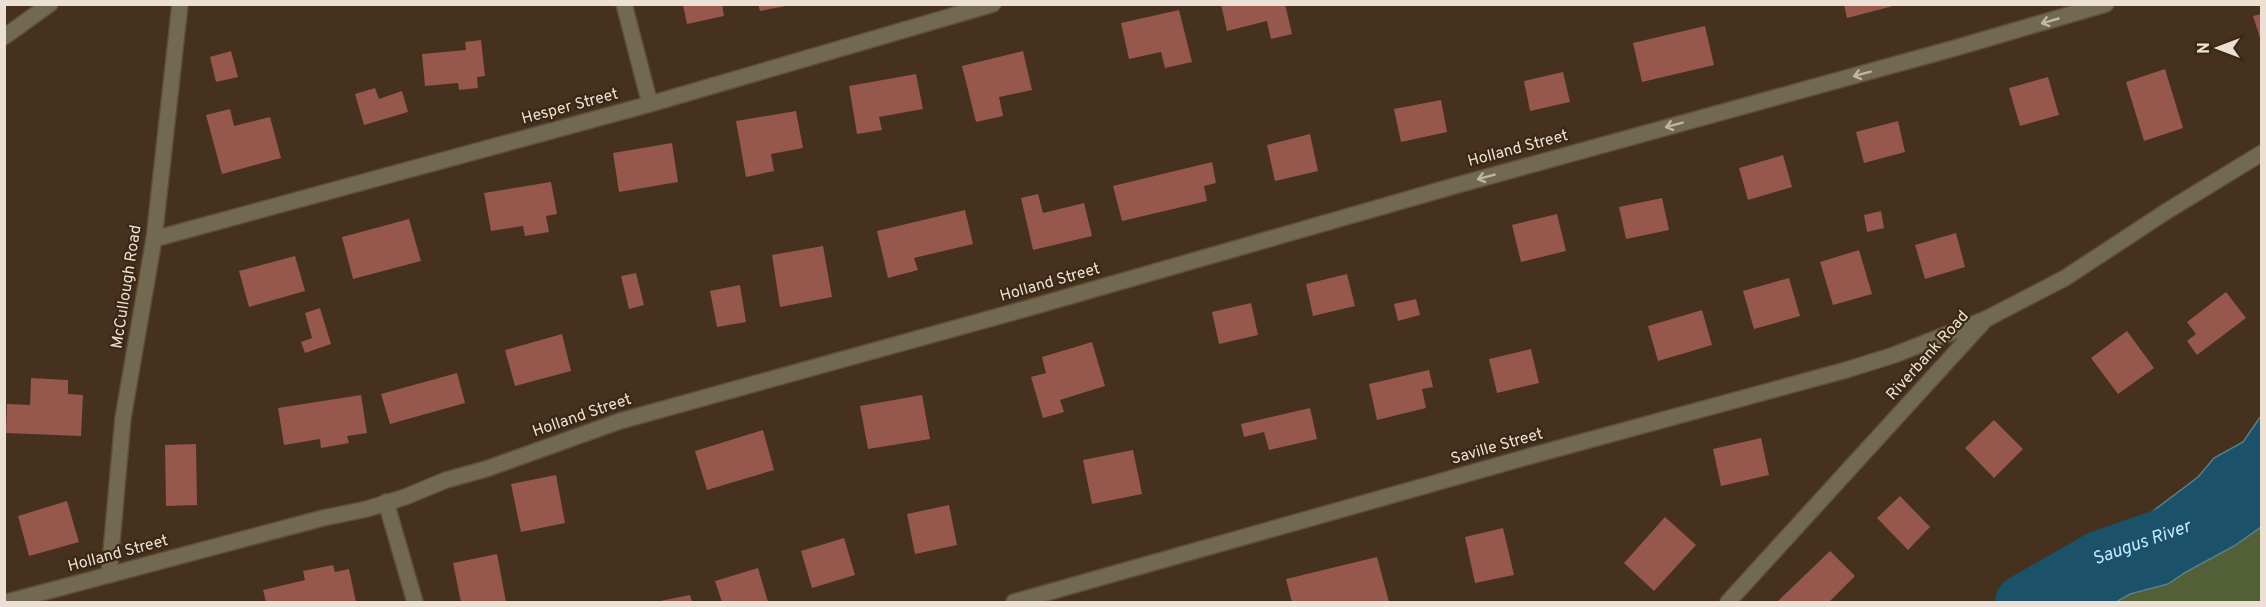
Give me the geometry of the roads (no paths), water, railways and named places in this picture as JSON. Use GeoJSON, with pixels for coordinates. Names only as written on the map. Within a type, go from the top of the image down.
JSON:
{"type":"FeatureCollection","features":[{"type":"Feature","properties":{"kind":"street"},"geometry":{"type":"LineString","coordinates":[[4,37],[50,4]]}},
{"type":"Feature","properties":{"kind":"street","name":"McCullough Road"},"geometry":{"type":"LineString","coordinates":[[110,575],[123,418],[154,239],[180,4]]}},
{"type":"Feature","properties":{"kind":"street"},"geometry":{"type":"LineString","coordinates":[[624,4],[650,104]]}},
{"type":"Feature","properties":{"kind":"street","name":"Hesper Street"},"geometry":{"type":"LineString","coordinates":[[154,239],[650,104],[993,4]]}},
{"type":"Feature","properties":{"kind":"street","name":"Holland Street"},"geometry":{"type":"LineString","coordinates":[[7,603],[386,502],[620,421],[1032,308],[1454,186],[2106,4]]}},
{"type":"Feature","properties":{"kind":"street","name":"Riverbank Road"},"geometry":{"type":"LineString","coordinates":[[1728,603],[1986,319],[2065,278],[2167,211],[2262,153]]}},
{"type":"Feature","properties":{"kind":"street","name":"Saville Street"},"geometry":{"type":"LineString","coordinates":[[1014,603],[1545,452],[1846,370],[1986,319]]}},
{"type":"Feature","properties":{"kind":"street"},"geometry":{"type":"LineString","coordinates":[[386,502],[416,603]]}},
{"type":"Feature","properties":{"kind":"water"},"geometry":{"type":"Polygon","coordinates":[[[2261,416],[2261,527],[2234,546],[2168,584],[2130,594],[2116,602],[2007,602],[2049,580],[2083,567],[2198,477],[2214,458],[2243,442],[2261,416]]]}},
{"type":"Feature","properties":{"kind":"waterway","name":"Saugus River"},"geometry":{"type":"LineString","coordinates":[[2022,602],[2099,558],[2210,519],[2262,486]]}}]}
